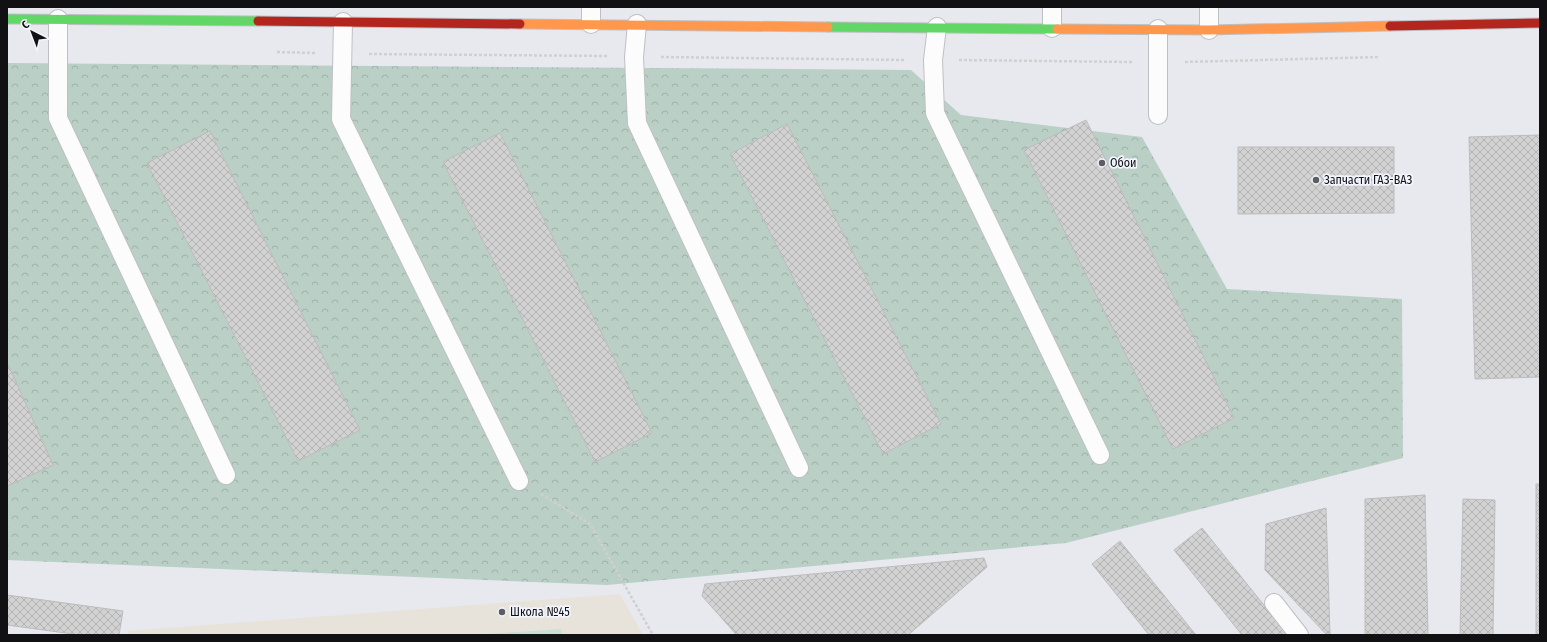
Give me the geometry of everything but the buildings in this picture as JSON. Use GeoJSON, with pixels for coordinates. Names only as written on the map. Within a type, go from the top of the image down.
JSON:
{"type":"FeatureCollection","features":[{"type":"Feature","properties":{"kind":"main road"},"geometry":{"type":"LineString","coordinates":[[7,19],[343,22],[591,15],[637,24],[1209,30],[1540,23]]}},
{"type":"Feature","properties":{"kind":"lane"},"geometry":{"type":"LineString","coordinates":[[1052,7],[1052,28]]}},
{"type":"Feature","properties":{"kind":"lane"},"geometry":{"type":"LineString","coordinates":[[1209,7],[1209,30]]}},
{"type":"Feature","properties":{"kind":"lane"},"geometry":{"type":"LineString","coordinates":[[58,19],[58,118],[226,475]]}},
{"type":"Feature","properties":{"kind":"lane"},"geometry":{"type":"LineString","coordinates":[[343,22],[341,119],[519,481]]}},
{"type":"Feature","properties":{"kind":"lane"},"geometry":{"type":"LineString","coordinates":[[637,24],[634,57],[637,123],[799,468]]}},
{"type":"Feature","properties":{"kind":"lane"},"geometry":{"type":"LineString","coordinates":[[937,27],[933,60],[935,113],[1100,456]]}},
{"type":"Feature","properties":{"kind":"lane"},"geometry":{"type":"LineString","coordinates":[[1158,29],[1158,115]]}},
{"type":"Feature","properties":{"kind":"lane"},"geometry":{"type":"LineString","coordinates":[[1274,603],[1299,635]]}},
{"type":"Feature","properties":{"kind":"path"},"geometry":{"type":"LineString","coordinates":[[519,481],[590,524],[653,635]]}},
{"type":"Feature","properties":{"kind":"shaded area","name":"Школа №45"},"geometry":{"type":"Polygon","coordinates":[[[620,594],[643,635],[128,635],[128,631],[620,594]]]}},
{"type":"Feature","properties":{"kind":"green space"},"geometry":{"type":"Polygon","coordinates":[[[7,63],[911,70],[961,115],[1142,137],[1227,289],[1402,299],[1403,458],[1066,543],[607,585],[7,560],[7,63]]]}},
{"type":"Feature","properties":{"kind":"green space"},"geometry":{"type":"Polygon","coordinates":[[[561,629],[562,635],[473,635],[561,629]]]}},
{"type":"Feature","properties":{"kind":"traffic: fast"},"geometry":{"type":"LineString","coordinates":[[7,19],[258,21]]}},
{"type":"Feature","properties":{"kind":"traffic: fast"},"geometry":{"type":"LineString","coordinates":[[828,27],[1057,29]]}},
{"type":"Feature","properties":{"kind":"traffic: slow"},"geometry":{"type":"LineString","coordinates":[[520,24],[828,27]]}},
{"type":"Feature","properties":{"kind":"traffic: slow"},"geometry":{"type":"LineString","coordinates":[[1057,29],[1209,30],[1390,26]]}},
{"type":"Feature","properties":{"kind":"traffic: jam"},"geometry":{"type":"LineString","coordinates":[[258,21],[520,24]]}},
{"type":"Feature","properties":{"kind":"traffic: jam"},"geometry":{"type":"LineString","coordinates":[[1390,26],[1540,23]]}},
{"type":"Feature","properties":{"kind":"place","name":"Обои"},"geometry":{"type":"Point","coordinates":[1102,163]}},
{"type":"Feature","properties":{"kind":"place","name":"Запчасти ГАЗ-ВАЗ"},"geometry":{"type":"Point","coordinates":[1316,180]}},
{"type":"Feature","properties":{"kind":"place","name":"Школа №45"},"geometry":{"type":"Point","coordinates":[502,612]}}]}
